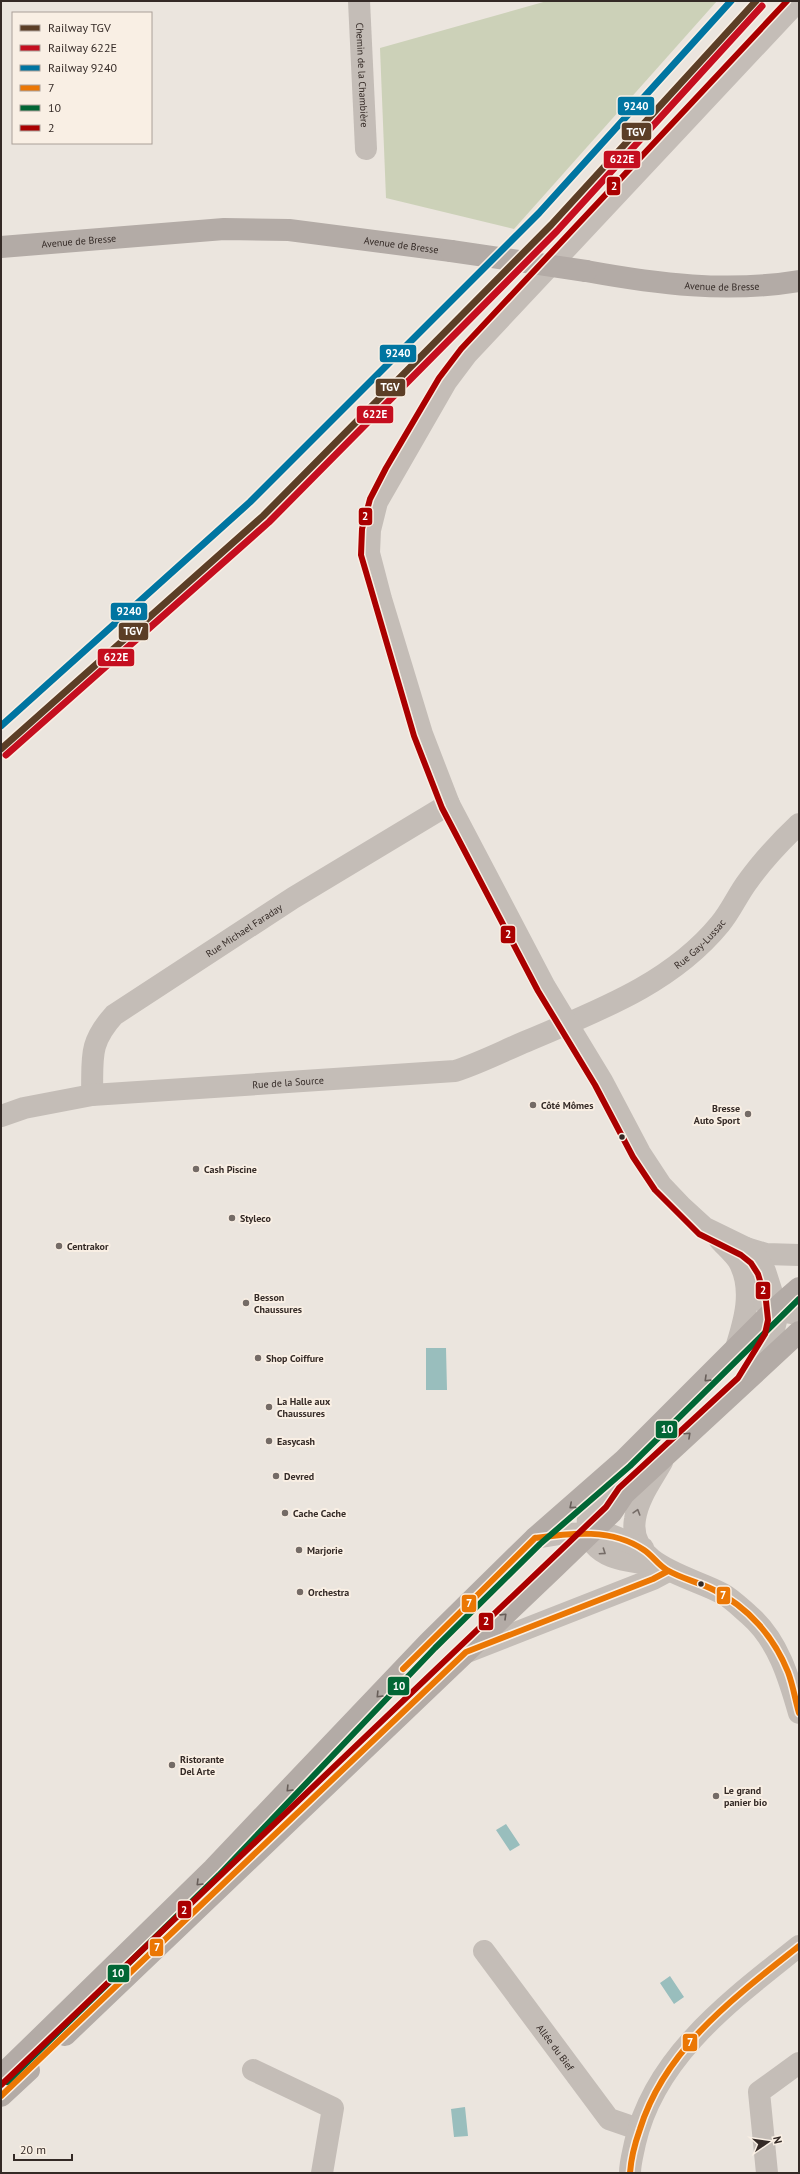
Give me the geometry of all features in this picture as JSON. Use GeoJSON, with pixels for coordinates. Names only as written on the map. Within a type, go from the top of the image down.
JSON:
{"type":"FeatureCollection","features":[{"type":"Feature","properties":{"kind":"main road","name":"Avenue de Bresse"},"geometry":{"type":"LineString","coordinates":[[1,247],[224,229],[289,230],[452,251],[684,286],[735,288],[799,281]]}},
{"type":"Feature","properties":{"kind":"main road"},"geometry":{"type":"LineString","coordinates":[[1,2076],[213,1869],[429,1642],[535,1538],[624,1460],[735,1351],[775,1309],[799,1288]]}},
{"type":"Feature","properties":{"kind":"main road"},"geometry":{"type":"LineString","coordinates":[[1,2096],[612,1512],[624,1494],[799,1332]]}},
{"type":"Feature","properties":{"kind":"street","name":"Chemin de la Chambière"},"geometry":{"type":"LineString","coordinates":[[359,1],[366,149]]}},
{"type":"Feature","properties":{"kind":"street"},"geometry":{"type":"LineString","coordinates":[[798,1],[467,354],[446,382],[377,502],[370,530],[369,553],[381,599],[422,734],[449,804],[545,987],[602,1081],[640,1153],[661,1185],[681,1206],[713,1232],[738,1260],[745,1277],[756,1295],[779,1311],[799,1314]]}},
{"type":"Feature","properties":{"kind":"street","name":"Rue Michael Faraday"},"geometry":{"type":"LineString","coordinates":[[92,1094],[94,1046],[101,1030],[114,1015],[293,898],[449,804]]}},
{"type":"Feature","properties":{"kind":"street","name":"Rue Gay-Lussac"},"geometry":{"type":"LineString","coordinates":[[567,1024],[656,981],[691,955],[721,924],[748,880],[778,844],[799,824]]}},
{"type":"Feature","properties":{"kind":"street","name":"Rue de la Source"},"geometry":{"type":"LineString","coordinates":[[1,1116],[24,1108],[92,1094],[455,1071],[477,1064],[505,1050],[567,1024]]}},
{"type":"Feature","properties":{"kind":"street"},"geometry":{"type":"LineString","coordinates":[[713,1232],[746,1248],[766,1254],[799,1255]]}},
{"type":"Feature","properties":{"kind":"street"},"geometry":{"type":"LineString","coordinates":[[744,1383],[772,1337],[776,1322],[774,1299],[765,1271],[757,1258],[746,1248]]}},
{"type":"Feature","properties":{"kind":"street"},"geometry":{"type":"LineString","coordinates":[[735,1351],[747,1307],[745,1277]]}},
{"type":"Feature","properties":{"kind":"street"},"geometry":{"type":"LineString","coordinates":[[663,1568],[643,1548],[636,1535],[635,1519],[643,1494],[667,1455]]}},
{"type":"Feature","properties":{"kind":"street"},"geometry":{"type":"LineString","coordinates":[[624,1460],[611,1484],[597,1497],[592,1505],[587,1522],[589,1533],[595,1546],[605,1554],[623,1560],[663,1568],[724,1594],[750,1616],[769,1638],[788,1671],[799,1714]]}},
{"type":"Feature","properties":{"kind":"street"},"geometry":{"type":"LineString","coordinates":[[535,1538],[560,1534],[606,1534],[643,1548]]}},
{"type":"Feature","properties":{"kind":"street"},"geometry":{"type":"LineString","coordinates":[[466,1652],[653,1579],[663,1568]]}},
{"type":"Feature","properties":{"kind":"street"},"geometry":{"type":"LineString","coordinates":[[630,2173],[638,2129],[661,2078],[697,2033],[748,1987],[799,1946]]}},
{"type":"Feature","properties":{"kind":"street","name":"Allée du Bief"},"geometry":{"type":"LineString","coordinates":[[484,1951],[609,2119],[638,2129]]}},
{"type":"Feature","properties":{"kind":"street"},"geometry":{"type":"LineString","coordinates":[[767,2173],[759,2092],[799,2063]]}},
{"type":"Feature","properties":{"kind":"street"},"geometry":{"type":"LineString","coordinates":[[253,2070],[333,2108],[322,2173]]}},
{"type":"Feature","properties":{"kind":"green space"},"geometry":{"type":"Polygon","coordinates":[[[547,1],[717,1],[514,229],[386,198],[380,48],[547,1]]]}},
{"type":"Feature","properties":{"kind":"water"},"geometry":{"type":"Polygon","coordinates":[[[426,1348],[446,1348],[447,1390],[426,1390],[426,1348]]]}},
{"type":"Feature","properties":{"kind":"water"},"geometry":{"type":"Polygon","coordinates":[[[506,1824],[520,1845],[510,1851],[496,1830],[506,1824]]]}},
{"type":"Feature","properties":{"kind":"water"},"geometry":{"type":"Polygon","coordinates":[[[670,1976],[684,1997],[674,2004],[660,1983],[670,1976]]]}},
{"type":"Feature","properties":{"kind":"water"},"geometry":{"type":"Polygon","coordinates":[[[465,2107],[468,2136],[454,2137],[451,2109],[465,2107]]]}},
{"type":"Feature","properties":{"kind":"rail line","name":"9240"},"geometry":{"type":"LineString","coordinates":[[1,726],[250,502],[539,213],[731,1]]}},
{"type":"Feature","properties":{"kind":"rail line","name":"TGV"},"geometry":{"type":"LineString","coordinates":[[1,749],[263,516],[551,225],[756,1]]}},
{"type":"Feature","properties":{"kind":"rail line","name":"622E"},"geometry":{"type":"LineString","coordinates":[[6,755],[269,522],[557,231],[762,6]]}},
{"type":"Feature","properties":{"kind":"transit line","name":"2"},"geometry":{"type":"LineString","coordinates":[[1,2085],[606,1507],[619,1488],[738,1378],[765,1334],[768,1320],[766,1301],[758,1274],[751,1263],[741,1255],[699,1234],[655,1190],[633,1157],[595,1085],[538,991],[442,808],[414,736],[361,555],[362,529],[370,499],[386,468],[439,378],[461,349],[787,1]]}},
{"type":"Feature","properties":{"kind":"transit line","name":"10"},"geometry":{"type":"LineString","coordinates":[[7,2082],[219,1875],[435,1648],[540,1544],[630,1466],[799,1299]]}},
{"type":"Feature","properties":{"kind":"transit line","name":"7"},"geometry":{"type":"LineString","coordinates":[[535,1538],[577,1534],[605,1535],[619,1538],[644,1550],[667,1570],[708,1587],[726,1597],[749,1614],[775,1647],[788,1672],[799,1713]]}},
{"type":"Feature","properties":{"kind":"transit line","name":"7"},"geometry":{"type":"LineString","coordinates":[[403,1669],[535,1538]]}},
{"type":"Feature","properties":{"kind":"transit line","name":"7"},"geometry":{"type":"LineString","coordinates":[[1,2096],[466,1652],[653,1579],[668,1571]]}},
{"type":"Feature","properties":{"kind":"transit line","name":"7"},"geometry":{"type":"LineString","coordinates":[[630,2173],[632,2156],[640,2129],[651,2100],[667,2073],[705,2026],[751,1984],[799,1946]]}},
{"type":"Feature","properties":{"kind":"place","name":"Côté Mômes"},"geometry":{"type":"Point","coordinates":[533,1105]}},
{"type":"Feature","properties":{"kind":"place","name":"Bresse Auto Sport"},"geometry":{"type":"Point","coordinates":[748,1114]}},
{"type":"Feature","properties":{"kind":"place","name":"Cash Piscine"},"geometry":{"type":"Point","coordinates":[196,1169]}},
{"type":"Feature","properties":{"kind":"place","name":"Styleco"},"geometry":{"type":"Point","coordinates":[232,1218]}},
{"type":"Feature","properties":{"kind":"place","name":"Centrakor"},"geometry":{"type":"Point","coordinates":[59,1246]}},
{"type":"Feature","properties":{"kind":"place","name":"Besson Chaussures"},"geometry":{"type":"Point","coordinates":[246,1303]}},
{"type":"Feature","properties":{"kind":"place","name":"Shop Coiffure"},"geometry":{"type":"Point","coordinates":[258,1358]}},
{"type":"Feature","properties":{"kind":"place","name":"La Halle aux Chaussures"},"geometry":{"type":"Point","coordinates":[269,1407]}},
{"type":"Feature","properties":{"kind":"place","name":"Easycash"},"geometry":{"type":"Point","coordinates":[269,1441]}},
{"type":"Feature","properties":{"kind":"place","name":"Devred"},"geometry":{"type":"Point","coordinates":[276,1476]}},
{"type":"Feature","properties":{"kind":"place","name":"Cache Cache"},"geometry":{"type":"Point","coordinates":[285,1513]}},
{"type":"Feature","properties":{"kind":"place","name":"Marjorie"},"geometry":{"type":"Point","coordinates":[299,1550]}},
{"type":"Feature","properties":{"kind":"place","name":"Orchestra"},"geometry":{"type":"Point","coordinates":[300,1592]}},
{"type":"Feature","properties":{"kind":"place","name":"Ristorante Del Arte"},"geometry":{"type":"Point","coordinates":[172,1765]}},
{"type":"Feature","properties":{"kind":"place","name":"Le grand panier bio"},"geometry":{"type":"Point","coordinates":[716,1796]}}]}
